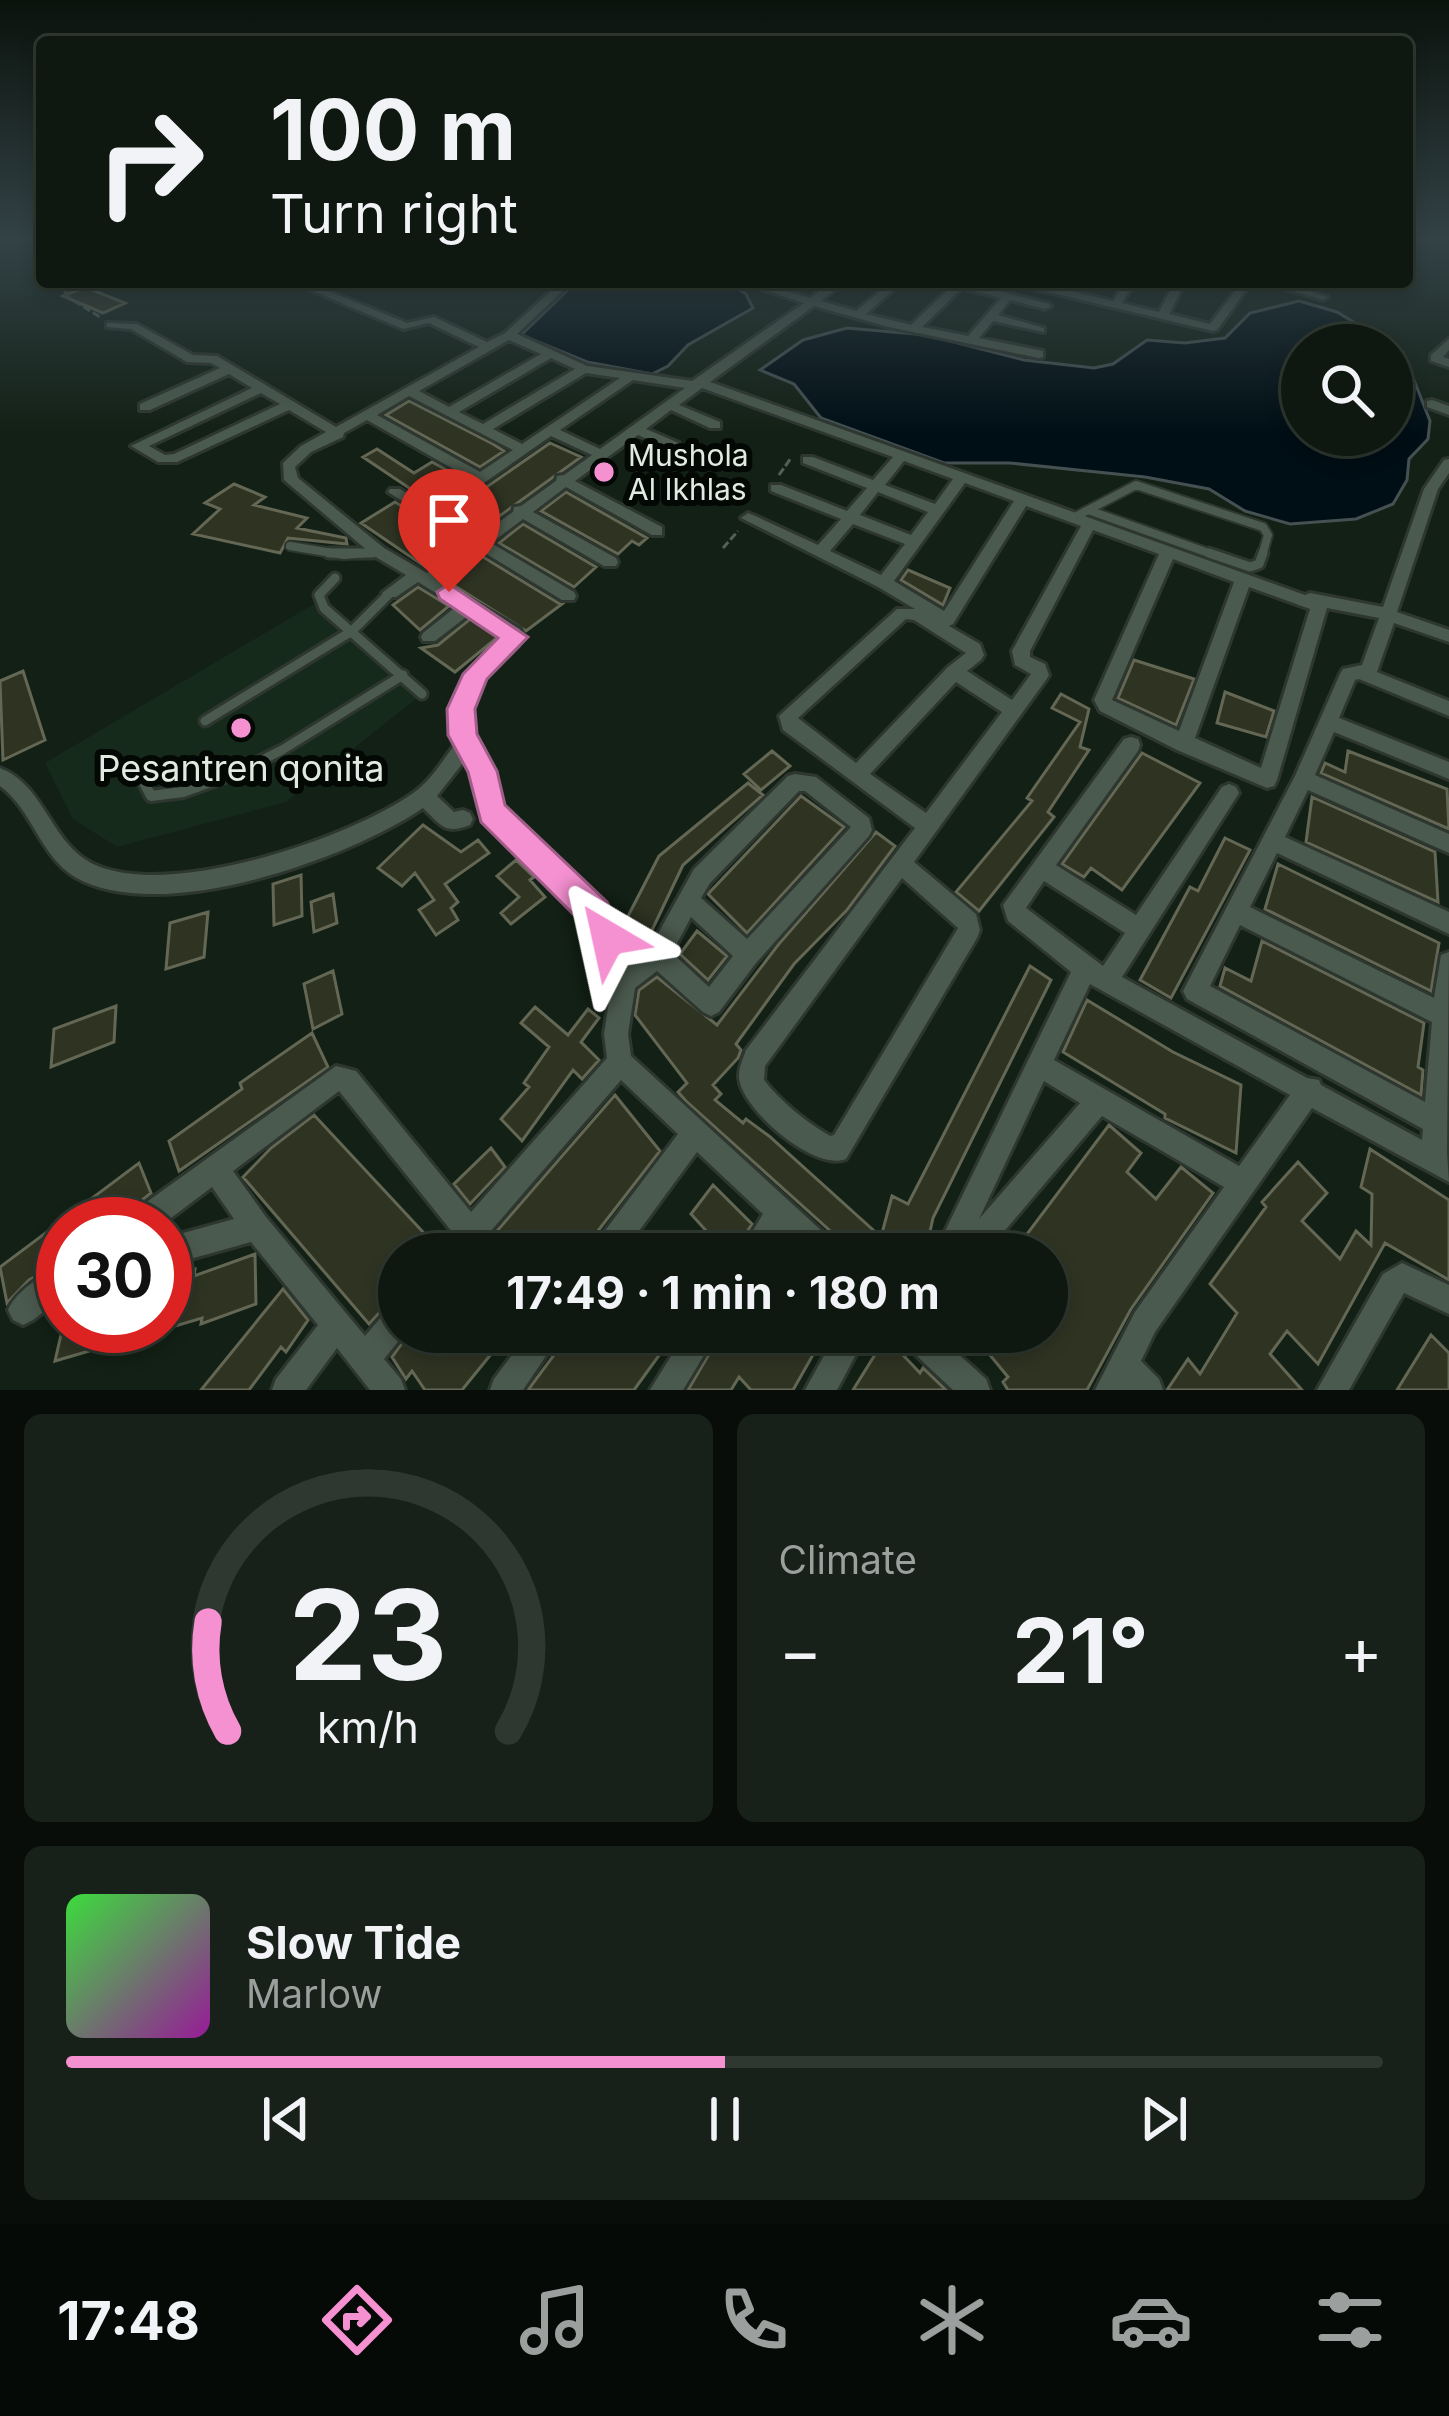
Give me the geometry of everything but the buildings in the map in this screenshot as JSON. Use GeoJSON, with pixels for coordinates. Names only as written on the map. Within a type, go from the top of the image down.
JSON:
{"type":"FeatureCollection","features":[{"type":"Feature","properties":{"kind":"street"},"geometry":{"type":"LineString","coordinates":[[354,305],[406,326],[430,319],[488,347]]}},
{"type":"Feature","properties":{"kind":"street"},"geometry":{"type":"LineString","coordinates":[[541,305],[488,347],[292,459],[288,473],[379,552],[515,637],[470,684],[461,709],[466,745],[483,771],[492,812],[595,913],[624,982],[616,1034],[620,1062],[803,1233]]}},
{"type":"Feature","properties":{"kind":"street"},"geometry":{"type":"LineString","coordinates":[[390,593],[478,541],[808,305]]}},
{"type":"Feature","properties":{"kind":"street"},"geometry":{"type":"LineString","coordinates":[[823,305],[1039,354]]}},
{"type":"Feature","properties":{"kind":"street"},"geometry":{"type":"LineString","coordinates":[[859,314],[870,305]]}},
{"type":"Feature","properties":{"kind":"street"},"geometry":{"type":"LineString","coordinates":[[914,328],[936,305]]}},
{"type":"Feature","properties":{"kind":"street"},"geometry":{"type":"LineString","coordinates":[[972,339],[1004,305]]}},
{"type":"Feature","properties":{"kind":"street"},"geometry":{"type":"LineString","coordinates":[[1041,305],[1045,306]]}},
{"type":"Feature","properties":{"kind":"street"},"geometry":{"type":"LineString","coordinates":[[1111,305],[1217,327],[1232,305]]}},
{"type":"Feature","properties":{"kind":"street"},"geometry":{"type":"LineString","coordinates":[[1162,318],[1169,305]]}},
{"type":"Feature","properties":{"kind":"street"},"geometry":{"type":"LineString","coordinates":[[991,317],[1040,330]]}},
{"type":"Feature","properties":{"kind":"street"},"geometry":{"type":"LineString","coordinates":[[111,325],[134,326],[188,358],[212,359],[231,368],[338,434]]}},
{"type":"Feature","properties":{"kind":"street"},"geometry":{"type":"LineString","coordinates":[[509,334],[584,369],[695,383],[1324,604],[1388,614],[1449,636]]}},
{"type":"Feature","properties":{"kind":"street"},"geometry":{"type":"LineString","coordinates":[[1449,343],[1436,358],[1449,363]]}},
{"type":"Feature","properties":{"kind":"street"},"geometry":{"type":"LineString","coordinates":[[449,412],[550,354]]}},
{"type":"Feature","properties":{"kind":"street"},"geometry":{"type":"LineString","coordinates":[[145,407],[231,368]]}},
{"type":"Feature","properties":{"kind":"street"},"geometry":{"type":"LineString","coordinates":[[483,430],[584,369]]}},
{"type":"Feature","properties":{"kind":"street"},"geometry":{"type":"LineString","coordinates":[[432,512],[629,377]]}},
{"type":"Feature","properties":{"kind":"street"},"geometry":{"type":"LineString","coordinates":[[261,388],[138,446],[164,459],[177,458],[289,405]]}},
{"type":"Feature","properties":{"kind":"street"},"geometry":{"type":"LineString","coordinates":[[411,392],[523,450]]}},
{"type":"Feature","properties":{"kind":"street"},"geometry":{"type":"LineString","coordinates":[[668,404],[715,425]]}},
{"type":"Feature","properties":{"kind":"street"},"geometry":{"type":"LineString","coordinates":[[1432,404],[1449,411]]}},
{"type":"Feature","properties":{"kind":"street"},"geometry":{"type":"LineString","coordinates":[[370,416],[480,478]]}},
{"type":"Feature","properties":{"kind":"street"},"geometry":{"type":"LineString","coordinates":[[634,428],[674,446]]}},
{"type":"Feature","properties":{"kind":"street"},"geometry":{"type":"LineString","coordinates":[[551,430],[598,453]]}},
{"type":"Feature","properties":{"kind":"street"},"geometry":{"type":"LineString","coordinates":[[820,554],[902,455]]}},
{"type":"Feature","properties":{"kind":"street"},"geometry":{"type":"LineString","coordinates":[[808,460],[937,510]]}},
{"type":"Feature","properties":{"kind":"street"},"geometry":{"type":"LineString","coordinates":[[1440,1148],[1198,996],[1195,988],[1304,778],[1349,674],[1369,671],[1449,463]]}},
{"type":"Feature","properties":{"kind":"street"},"geometry":{"type":"LineString","coordinates":[[884,583],[962,476]]}},
{"type":"Feature","properties":{"kind":"street"},"geometry":{"type":"LineString","coordinates":[[562,479],[657,530]]}},
{"type":"Feature","properties":{"kind":"street"},"geometry":{"type":"LineString","coordinates":[[776,488],[914,542]]}},
{"type":"Feature","properties":{"kind":"street"},"geometry":{"type":"LineString","coordinates":[[395,491],[568,596]]}},
{"type":"Feature","properties":{"kind":"street"},"geometry":{"type":"LineString","coordinates":[[748,518],[884,583],[947,620],[1024,497]]}},
{"type":"Feature","properties":{"kind":"street"},"geometry":{"type":"LineString","coordinates":[[519,510],[610,562]]}},
{"type":"Feature","properties":{"kind":"street"},"geometry":{"type":"LineString","coordinates":[[1090,520],[1167,554],[1314,604],[1320,611],[1270,778],[1184,743],[1106,706],[1103,700],[1167,554]]}},
{"type":"Feature","properties":{"kind":"street"},"geometry":{"type":"LineString","coordinates":[[902,865],[968,922],[969,930],[843,1144],[837,1150],[821,1150],[755,1091],[751,1070],[755,1059],[1040,675],[1039,669],[1021,660],[1021,651],[1090,520]]}},
{"type":"Feature","properties":{"kind":"street"},"geometry":{"type":"LineString","coordinates":[[1184,743],[1243,580]]}},
{"type":"Feature","properties":{"kind":"street"},"geometry":{"type":"LineString","coordinates":[[429,637],[469,605]]}},
{"type":"Feature","properties":{"kind":"street"},"geometry":{"type":"LineString","coordinates":[[857,775],[975,655],[974,649],[918,615],[903,613],[788,716],[790,725],[857,775],[928,826]]}},
{"type":"Feature","properties":{"kind":"street"},"geometry":{"type":"LineString","coordinates":[[954,672],[1015,711]]}},
{"type":"Feature","properties":{"kind":"street"},"geometry":{"type":"LineString","coordinates":[[1362,673],[1449,709]]}},
{"type":"Feature","properties":{"kind":"street"},"geometry":{"type":"LineString","coordinates":[[1329,722],[1449,771]]}},
{"type":"Feature","properties":{"kind":"street"},"geometry":{"type":"LineString","coordinates":[[0,776],[14,783],[67,859],[99,878],[206,881],[278,863],[424,796],[466,745]]}},
{"type":"Feature","properties":{"kind":"street"},"geometry":{"type":"LineString","coordinates":[[1131,745],[1014,905],[1016,914],[1096,975],[1310,1089],[1440,1148]]}},
{"type":"Feature","properties":{"kind":"street"},"geometry":{"type":"LineString","coordinates":[[1304,778],[1449,844]]}},
{"type":"Feature","properties":{"kind":"street"},"geometry":{"type":"LineString","coordinates":[[624,982],[658,956],[701,876],[795,782],[809,783],[858,820],[862,830],[748,955],[711,1004],[658,956]]}},
{"type":"Feature","properties":{"kind":"street"},"geometry":{"type":"LineString","coordinates":[[958,1233],[1038,1064],[1096,975],[1138,929],[1228,793]]}},
{"type":"Feature","properties":{"kind":"street"},"geometry":{"type":"LineString","coordinates":[[424,796],[451,822],[463,819]]}},
{"type":"Feature","properties":{"kind":"street"},"geometry":{"type":"LineString","coordinates":[[1270,841],[1449,923]]}},
{"type":"Feature","properties":{"kind":"street"},"geometry":{"type":"LineString","coordinates":[[1044,869],[1138,929]]}},
{"type":"Feature","properties":{"kind":"street"},"geometry":{"type":"LineString","coordinates":[[688,900],[748,955]]}},
{"type":"Feature","properties":{"kind":"street"},"geometry":{"type":"LineString","coordinates":[[1237,912],[1445,1016]]}},
{"type":"Feature","properties":{"kind":"street"},"geometry":{"type":"LineString","coordinates":[[1440,1148],[1449,963]]}},
{"type":"Feature","properties":{"kind":"street"},"geometry":{"type":"LineString","coordinates":[[472,1233],[620,1062]]}},
{"type":"Feature","properties":{"kind":"street"},"geometry":{"type":"LineString","coordinates":[[1038,1064],[1243,1183]]}},
{"type":"Feature","properties":{"kind":"street"},"geometry":{"type":"LineString","coordinates":[[177,1197],[336,1078],[347,1080],[454,1233]]}},
{"type":"Feature","properties":{"kind":"street"},"geometry":{"type":"LineString","coordinates":[[1148,1390],[1117,1377],[1145,1322],[1310,1089]]}},
{"type":"Feature","properties":{"kind":"street"},"geometry":{"type":"LineString","coordinates":[[986,1233],[1100,1099]]}},
{"type":"Feature","properties":{"kind":"street"},"geometry":{"type":"LineString","coordinates":[[621,1233],[694,1134]]}},
{"type":"Feature","properties":{"kind":"street"},"geometry":{"type":"LineString","coordinates":[[216,1169],[256,1227],[390,1390]]}},
{"type":"Feature","properties":{"kind":"street"},"geometry":{"type":"LineString","coordinates":[[766,1233],[780,1212]]}},
{"type":"Feature","properties":{"kind":"street"},"geometry":{"type":"LineString","coordinates":[[192,1245],[256,1227]]}},
{"type":"Feature","properties":{"kind":"street"},"geometry":{"type":"LineString","coordinates":[[1332,1390],[1402,1277],[1449,1300]]}},
{"type":"Feature","properties":{"kind":"street"},"geometry":{"type":"LineString","coordinates":[[23,1310],[36,1300]]}},
{"type":"Feature","properties":{"kind":"street"},"geometry":{"type":"LineString","coordinates":[[287,1390],[336,1325]]}},
{"type":"Feature","properties":{"kind":"street"},"geometry":{"type":"LineString","coordinates":[[365,1358],[378,1343]]}},
{"type":"Feature","properties":{"kind":"street"},"geometry":{"type":"LineString","coordinates":[[505,1390],[532,1353]]}},
{"type":"Feature","properties":{"kind":"street"},"geometry":{"type":"LineString","coordinates":[[665,1390],[689,1353]]}},
{"type":"Feature","properties":{"kind":"street"},"geometry":{"type":"LineString","coordinates":[[820,1390],[841,1353]]}},
{"type":"Feature","properties":{"kind":"street"},"geometry":{"type":"LineString","coordinates":[[935,1353],[975,1390]]}},
{"type":"Feature","properties":{"kind":"lane"},"geometry":{"type":"LineString","coordinates":[[1136,485],[1263,527],[1268,535],[1259,565],[1250,567],[1090,520],[1136,485]]}},
{"type":"Feature","properties":{"kind":"lane"},"geometry":{"type":"LineString","coordinates":[[290,547],[344,555],[379,552]]}},
{"type":"Feature","properties":{"kind":"lane"},"geometry":{"type":"LineString","coordinates":[[335,578],[319,601],[422,694]]}},
{"type":"Feature","properties":{"kind":"lane"},"geometry":{"type":"LineString","coordinates":[[205,721],[352,631],[390,593]]}},
{"type":"Feature","properties":{"kind":"lane"},"geometry":{"type":"LineString","coordinates":[[140,775],[152,796],[194,789],[265,758],[403,675]]}},
{"type":"Feature","properties":{"kind":"path"},"geometry":{"type":"LineString","coordinates":[[80,305],[111,325]]}},
{"type":"Feature","properties":{"kind":"shaded area"},"geometry":{"type":"Polygon","coordinates":[[[552,305],[753,308],[688,345],[668,366],[652,374],[587,362],[521,335],[552,305]]]}},
{"type":"Feature","properties":{"kind":"shaded area"},"geometry":{"type":"Polygon","coordinates":[[[1283,305],[1312,305],[1357,324],[1281,324],[1281,456],[1412,456],[1407,480],[1393,504],[1356,519],[1290,524],[1245,511],[1209,489],[1145,477],[1010,463],[944,463],[821,418],[794,384],[760,370],[803,340],[847,328],[927,335],[1024,360],[1094,368],[1113,364],[1147,340],[1185,343],[1225,338],[1250,313],[1283,305]]]}},
{"type":"Feature","properties":{"kind":"shaded area"},"geometry":{"type":"Polygon","coordinates":[[[1413,378],[1430,421],[1428,439],[1413,455],[1413,378]]]}},
{"type":"Feature","properties":{"kind":"shaded area","name":"Pesantren qonita"},"geometry":{"type":"Polygon","coordinates":[[[319,601],[422,694],[286,802],[117,847],[73,819],[45,763],[319,601]]]}},
{"type":"Feature","properties":{"kind":"place","name":"Mushola Al Ikhlas"},"geometry":{"type":"Point","coordinates":[604,472]}},
{"type":"Feature","properties":{"kind":"place","name":"Pesantren qonita"},"geometry":{"type":"Point","coordinates":[241,728]}},
{"type":"Feature","properties":{"kind":"route"},"geometry":{"type":"LineString","coordinates":[[449,592],[515,637],[476,674],[461,709],[466,745],[483,771],[492,812],[595,913],[608,938]]}}]}
